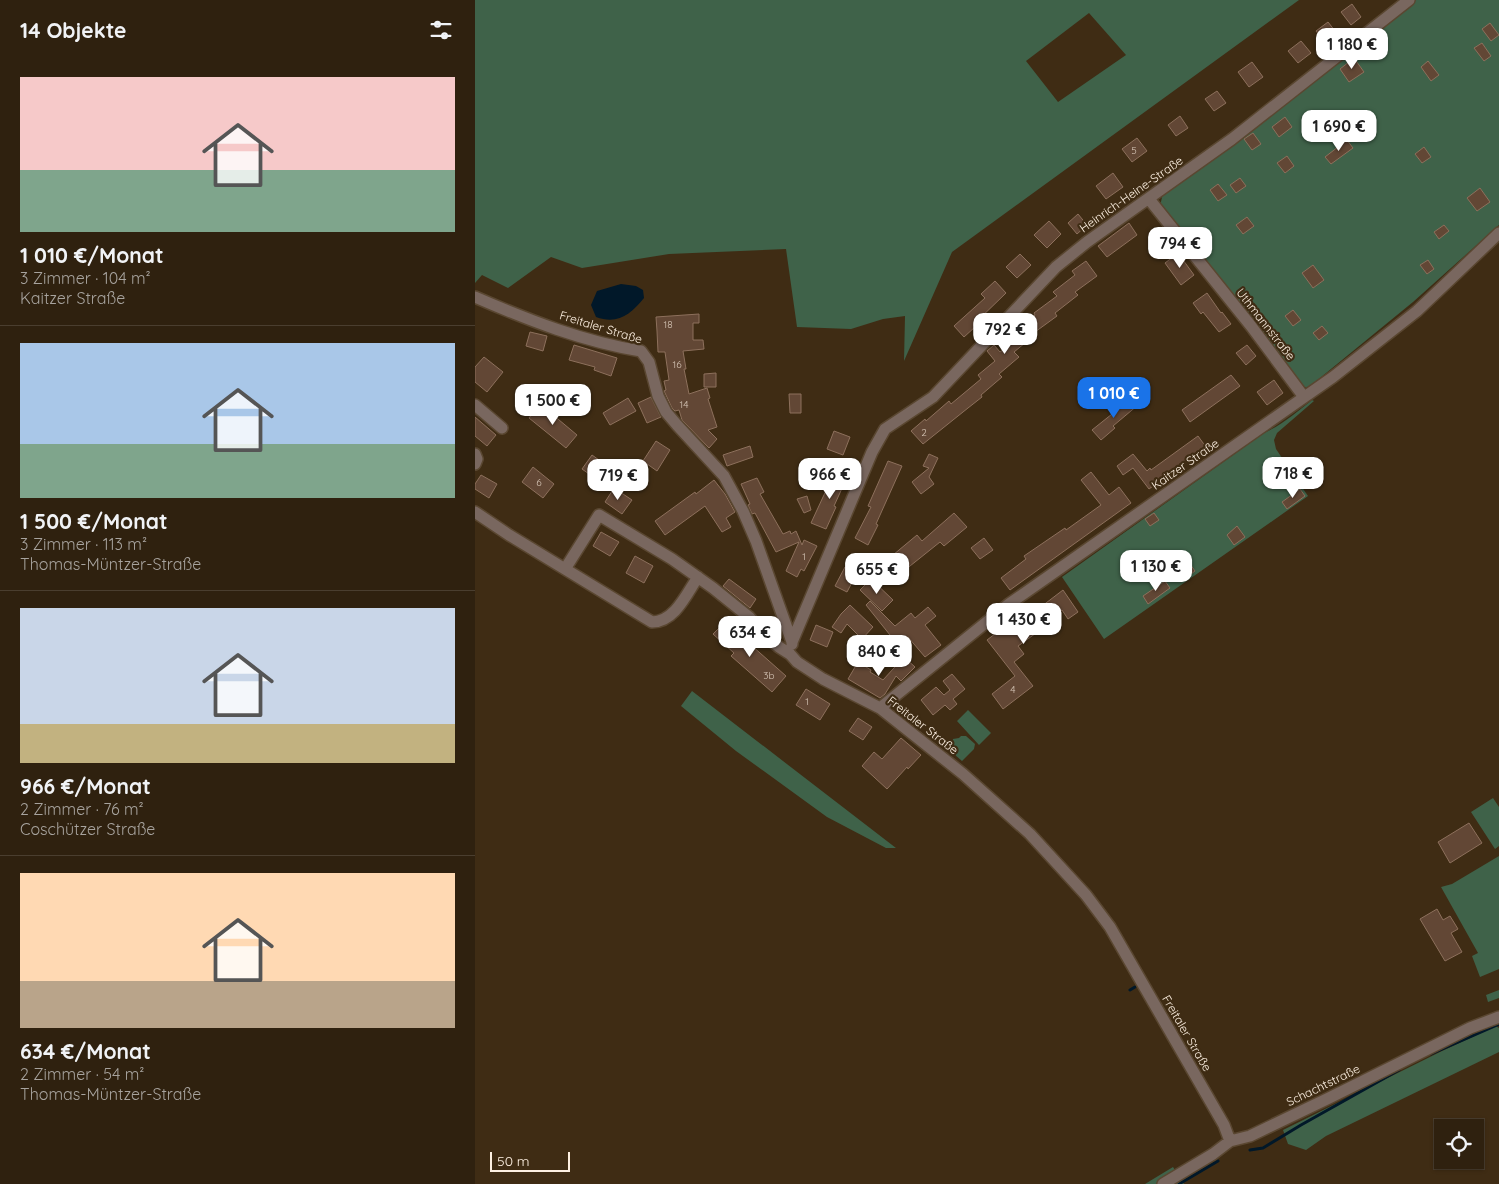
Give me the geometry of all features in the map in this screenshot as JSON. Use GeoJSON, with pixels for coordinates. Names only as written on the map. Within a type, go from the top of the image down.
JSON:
{"type":"FeatureCollection","features":[{"type":"Feature","properties":{"kind":"street","name":"Heinrich-Heine-Straße"},"geometry":{"type":"LineString","coordinates":[[792,642],[872,452],[885,429],[933,397],[1056,266],[1232,139],[1409,0]]}},
{"type":"Feature","properties":{"kind":"street","name":"Uthmannstraße"},"geometry":{"type":"LineString","coordinates":[[1149,199],[1251,326],[1304,396]]}},
{"type":"Feature","properties":{"kind":"street","name":"Kaitzer Straße"},"geometry":{"type":"LineString","coordinates":[[880,708],[1009,604],[1333,377],[1417,311],[1499,233]]}},
{"type":"Feature","properties":{"kind":"street","name":"Freitaler Straße"},"geometry":{"type":"LineString","coordinates":[[475,297],[571,334],[621,348],[641,351],[649,362],[658,396],[666,412],[724,476],[743,511],[756,541],[792,642],[790,654],[797,662],[823,679],[880,708],[963,774],[1030,834],[1087,895],[1110,928],[1160,1012],[1224,1125],[1229,1141]]}},
{"type":"Feature","properties":{"kind":"street"},"geometry":{"type":"LineString","coordinates":[[475,405],[502,428]]}},
{"type":"Feature","properties":{"kind":"street"},"geometry":{"type":"LineString","coordinates":[[475,454],[477,459],[475,464]]}},
{"type":"Feature","properties":{"kind":"street"},"geometry":{"type":"LineString","coordinates":[[475,512],[509,535],[652,622],[665,620],[674,612],[698,577]]}},
{"type":"Feature","properties":{"kind":"street"},"geometry":{"type":"LineString","coordinates":[[565,569],[599,515],[698,577],[749,617],[768,638],[790,654]]}},
{"type":"Feature","properties":{"kind":"street","name":"Schachtstraße"},"geometry":{"type":"LineString","coordinates":[[1163,1184],[1213,1154],[1229,1141],[1250,1136],[1470,1028],[1499,1017]]}},
{"type":"Feature","properties":{"kind":"green space"},"geometry":{"type":"Polygon","coordinates":[[[475,0],[1299,0],[952,252],[904,361],[905,316],[883,319],[851,329],[797,327],[786,249],[669,254],[582,268],[551,257],[508,288],[482,275],[475,283],[475,0]],[[1089,13],[1026,61],[1058,102],[1126,55],[1089,13]]]}},
{"type":"Feature","properties":{"kind":"green space"},"geometry":{"type":"Polygon","coordinates":[[[1414,0],[1499,0],[1499,225],[1413,302],[1309,387],[1304,387],[1160,206],[1163,193],[1414,0]]]}},
{"type":"Feature","properties":{"kind":"green space"},"geometry":{"type":"Polygon","coordinates":[[[1312,400],[1314,401],[1277,433],[1274,440],[1276,449],[1308,496],[1104,639],[1062,577],[1312,400]]]}},
{"type":"Feature","properties":{"kind":"green space"},"geometry":{"type":"Polygon","coordinates":[[[692,691],[896,848],[886,848],[827,817],[736,751],[681,706],[692,691]]]}},
{"type":"Feature","properties":{"kind":"green space"},"geometry":{"type":"Polygon","coordinates":[[[968,710],[991,733],[979,745],[957,721],[968,710]]]}},
{"type":"Feature","properties":{"kind":"green space"},"geometry":{"type":"Polygon","coordinates":[[[966,736],[975,744],[974,749],[962,761],[954,754],[955,747],[952,744],[953,739],[966,736]]]}},
{"type":"Feature","properties":{"kind":"green space"},"geometry":{"type":"Polygon","coordinates":[[[1493,798],[1499,807],[1499,846],[1495,849],[1471,812],[1493,798]]]}},
{"type":"Feature","properties":{"kind":"green space"},"geometry":{"type":"Polygon","coordinates":[[[1499,856],[1499,969],[1480,977],[1472,956],[1478,953],[1441,887],[1452,884],[1499,856]]]}},
{"type":"Feature","properties":{"kind":"green space"},"geometry":{"type":"Polygon","coordinates":[[[1499,990],[1499,998],[1488,1002],[1486,995],[1499,990]]]}},
{"type":"Feature","properties":{"kind":"green space"},"geometry":{"type":"Polygon","coordinates":[[[1496,1026],[1499,1028],[1499,1052],[1326,1136],[1306,1150],[1288,1144],[1283,1130],[1496,1026]]]}},
{"type":"Feature","properties":{"kind":"green space"},"geometry":{"type":"Polygon","coordinates":[[[1173,1167],[1184,1184],[1145,1184],[1173,1167]]]}},
{"type":"Feature","properties":{"kind":"water"},"geometry":{"type":"Polygon","coordinates":[[[621,284],[636,286],[643,290],[644,298],[629,313],[617,319],[611,320],[596,317],[591,305],[597,291],[621,284]]]}},
{"type":"Feature","properties":{"kind":"building"},"geometry":{"type":"Polygon","coordinates":[[[1352,4],[1361,17],[1351,25],[1341,12],[1352,4]]]}},
{"type":"Feature","properties":{"kind":"building"},"geometry":{"type":"Polygon","coordinates":[[[1328,22],[1339,36],[1327,45],[1316,31],[1328,22]]]}},
{"type":"Feature","properties":{"kind":"building"},"geometry":{"type":"Polygon","coordinates":[[[1490,23],[1499,35],[1491,41],[1482,29],[1490,23]]]}},
{"type":"Feature","properties":{"kind":"building"},"geometry":{"type":"Polygon","coordinates":[[[1301,41],[1311,53],[1298,63],[1288,51],[1301,41]]]}},
{"type":"Feature","properties":{"kind":"building"},"geometry":{"type":"Polygon","coordinates":[[[1482,43],[1491,56],[1484,61],[1474,48],[1482,43]]]}},
{"type":"Feature","properties":{"kind":"building"},"geometry":{"type":"Polygon","coordinates":[[[1354,58],[1364,72],[1349,82],[1340,69],[1354,58]]]}},
{"type":"Feature","properties":{"kind":"building"},"geometry":{"type":"Polygon","coordinates":[[[1428,61],[1439,75],[1431,81],[1421,67],[1428,61]]]}},
{"type":"Feature","properties":{"kind":"building"},"geometry":{"type":"Polygon","coordinates":[[[1252,62],[1263,77],[1249,87],[1238,72],[1252,62]]]}},
{"type":"Feature","properties":{"kind":"building"},"geometry":{"type":"Polygon","coordinates":[[[1217,91],[1226,103],[1214,111],[1205,99],[1217,91]]]}},
{"type":"Feature","properties":{"kind":"building"},"geometry":{"type":"Polygon","coordinates":[[[1180,116],[1188,128],[1176,136],[1168,125],[1180,116]]]}},
{"type":"Feature","properties":{"kind":"building"},"geometry":{"type":"Polygon","coordinates":[[[1285,117],[1292,127],[1279,137],[1272,127],[1285,117]]]}},
{"type":"Feature","properties":{"kind":"building"},"geometry":{"type":"Polygon","coordinates":[[[1253,133],[1261,144],[1252,150],[1244,139],[1253,133]]]}},
{"type":"Feature","properties":{"kind":"building"},"geometry":{"type":"Polygon","coordinates":[[[1137,138],[1147,151],[1132,162],[1122,149],[1137,138]]]}},
{"type":"Feature","properties":{"kind":"building"},"geometry":{"type":"Polygon","coordinates":[[[1347,140],[1353,148],[1331,164],[1325,157],[1347,140]]]}},
{"type":"Feature","properties":{"kind":"building"},"geometry":{"type":"Polygon","coordinates":[[[1424,147],[1431,157],[1422,163],[1415,154],[1424,147]]]}},
{"type":"Feature","properties":{"kind":"building"},"geometry":{"type":"Polygon","coordinates":[[[1287,156],[1294,166],[1285,173],[1277,163],[1287,156]]]}},
{"type":"Feature","properties":{"kind":"building"},"geometry":{"type":"Polygon","coordinates":[[[1113,173],[1123,187],[1106,199],[1096,186],[1113,173]]]}},
{"type":"Feature","properties":{"kind":"building"},"geometry":{"type":"Polygon","coordinates":[[[1240,178],[1246,186],[1236,193],[1230,185],[1240,178]]]}},
{"type":"Feature","properties":{"kind":"building"},"geometry":{"type":"Polygon","coordinates":[[[1218,184],[1227,195],[1218,201],[1210,190],[1218,184]]]}},
{"type":"Feature","properties":{"kind":"building"},"geometry":{"type":"Polygon","coordinates":[[[1480,188],[1490,202],[1477,211],[1467,198],[1480,188]]]}},
{"type":"Feature","properties":{"kind":"building"},"geometry":{"type":"Polygon","coordinates":[[[1078,214],[1087,225],[1077,234],[1068,223],[1078,214]]]}},
{"type":"Feature","properties":{"kind":"building"},"geometry":{"type":"Polygon","coordinates":[[[1247,217],[1254,226],[1243,234],[1236,225],[1247,217]]]}},
{"type":"Feature","properties":{"kind":"building"},"geometry":{"type":"Polygon","coordinates":[[[1049,221],[1061,234],[1047,248],[1034,235],[1049,221]]]}},
{"type":"Feature","properties":{"kind":"building"},"geometry":{"type":"Polygon","coordinates":[[[1129,223],[1137,235],[1107,257],[1098,246],[1129,223]]]}},
{"type":"Feature","properties":{"kind":"building"},"geometry":{"type":"Polygon","coordinates":[[[1444,225],[1449,231],[1439,239],[1434,232],[1444,225]]]}},
{"type":"Feature","properties":{"kind":"building"},"geometry":{"type":"Polygon","coordinates":[[[1178,253],[1194,275],[1181,285],[1165,263],[1178,253]]]}},
{"type":"Feature","properties":{"kind":"building"},"geometry":{"type":"Polygon","coordinates":[[[1020,254],[1031,265],[1017,278],[1006,267],[1020,254]]]}},
{"type":"Feature","properties":{"kind":"building"},"geometry":{"type":"Polygon","coordinates":[[[1428,260],[1434,269],[1427,274],[1420,265],[1428,260]]]}},
{"type":"Feature","properties":{"kind":"building"},"geometry":{"type":"Polygon","coordinates":[[[1086,261],[1097,276],[1075,292],[1078,295],[1055,313],[1057,316],[1035,332],[1036,334],[1014,352],[1019,357],[999,374],[1002,377],[981,395],[982,397],[923,444],[911,431],[949,401],[951,404],[981,379],[978,375],[995,361],[987,351],[994,345],[1000,352],[1017,339],[1013,334],[1035,315],[1034,313],[1057,296],[1053,292],[1075,275],[1072,271],[1086,261]]]}},
{"type":"Feature","properties":{"kind":"building"},"geometry":{"type":"Polygon","coordinates":[[[1313,265],[1324,280],[1313,288],[1302,273],[1313,265]]]}},
{"type":"Feature","properties":{"kind":"building"},"geometry":{"type":"Polygon","coordinates":[[[995,281],[1006,293],[973,325],[975,327],[964,337],[954,326],[985,298],[981,294],[995,281]]]}},
{"type":"Feature","properties":{"kind":"building"},"geometry":{"type":"Polygon","coordinates":[[[1207,293],[1231,324],[1219,332],[1193,303],[1207,293]]]}},
{"type":"Feature","properties":{"kind":"building"},"geometry":{"type":"Polygon","coordinates":[[[1293,310],[1301,320],[1293,326],[1285,316],[1293,310]]]}},
{"type":"Feature","properties":{"kind":"building"},"geometry":{"type":"Polygon","coordinates":[[[699,314],[699,323],[693,323],[693,340],[703,340],[704,349],[683,351],[686,369],[684,369],[689,394],[707,388],[710,398],[708,399],[717,427],[708,430],[717,439],[709,448],[682,420],[679,410],[675,411],[672,408],[664,391],[666,390],[664,381],[669,380],[665,352],[658,352],[656,317],[699,314]]]}},
{"type":"Feature","properties":{"kind":"building"},"geometry":{"type":"Polygon","coordinates":[[[1322,326],[1328,333],[1319,340],[1313,333],[1322,326]]]}},
{"type":"Feature","properties":{"kind":"building"},"geometry":{"type":"Polygon","coordinates":[[[530,332],[547,336],[543,351],[526,346],[530,332]]]}},
{"type":"Feature","properties":{"kind":"building"},"geometry":{"type":"Polygon","coordinates":[[[574,345],[617,358],[611,376],[594,370],[595,367],[569,360],[574,345]]]}},
{"type":"Feature","properties":{"kind":"building"},"geometry":{"type":"Polygon","coordinates":[[[1247,345],[1256,356],[1246,365],[1236,353],[1247,345]]]}},
{"type":"Feature","properties":{"kind":"building"},"geometry":{"type":"Polygon","coordinates":[[[484,357],[503,372],[487,392],[475,382],[475,367],[484,357]]]}},
{"type":"Feature","properties":{"kind":"building"},"geometry":{"type":"Polygon","coordinates":[[[716,373],[716,387],[704,387],[704,374],[716,373]]]}},
{"type":"Feature","properties":{"kind":"building"},"geometry":{"type":"Polygon","coordinates":[[[1231,375],[1240,386],[1190,422],[1182,410],[1231,375]]]}},
{"type":"Feature","properties":{"kind":"building"},"geometry":{"type":"Polygon","coordinates":[[[1274,380],[1283,393],[1267,405],[1257,392],[1274,380]]]}},
{"type":"Feature","properties":{"kind":"building"},"geometry":{"type":"Polygon","coordinates":[[[789,394],[801,394],[801,413],[790,413],[789,394]]]}},
{"type":"Feature","properties":{"kind":"building"},"geometry":{"type":"Polygon","coordinates":[[[651,397],[661,417],[647,423],[638,403],[651,397]]]}},
{"type":"Feature","properties":{"kind":"building"},"geometry":{"type":"Polygon","coordinates":[[[628,398],[636,411],[610,425],[603,413],[628,398]]]}},
{"type":"Feature","properties":{"kind":"building"},"geometry":{"type":"Polygon","coordinates":[[[1132,398],[1138,405],[1113,426],[1115,428],[1101,440],[1092,430],[1132,398]]]}},
{"type":"Feature","properties":{"kind":"building"},"geometry":{"type":"Polygon","coordinates":[[[540,404],[577,435],[566,448],[529,418],[540,404]]]}},
{"type":"Feature","properties":{"kind":"building"},"geometry":{"type":"Polygon","coordinates":[[[475,417],[496,435],[487,446],[475,436],[475,417]]]}},
{"type":"Feature","properties":{"kind":"building"},"geometry":{"type":"Polygon","coordinates":[[[834,431],[850,437],[843,455],[827,449],[834,431]]]}},
{"type":"Feature","properties":{"kind":"building"},"geometry":{"type":"Polygon","coordinates":[[[1198,436],[1206,447],[1149,489],[1133,468],[1123,475],[1117,466],[1133,454],[1147,471],[1150,468],[1151,470],[1198,436]]]}},
{"type":"Feature","properties":{"kind":"building"},"geometry":{"type":"Polygon","coordinates":[[[656,441],[670,450],[657,471],[643,461],[656,441]]]}},
{"type":"Feature","properties":{"kind":"building"},"geometry":{"type":"Polygon","coordinates":[[[750,446],[753,457],[727,466],[723,455],[750,446]]]}},
{"type":"Feature","properties":{"kind":"building"},"geometry":{"type":"Polygon","coordinates":[[[929,454],[938,458],[929,477],[934,484],[921,494],[912,482],[929,468],[923,466],[929,454]]]}},
{"type":"Feature","properties":{"kind":"building"},"geometry":{"type":"Polygon","coordinates":[[[592,455],[606,465],[596,479],[582,469],[592,455]]]}},
{"type":"Feature","properties":{"kind":"building"},"geometry":{"type":"Polygon","coordinates":[[[888,461],[902,466],[868,545],[855,538],[871,507],[868,506],[888,461]]]}},
{"type":"Feature","properties":{"kind":"building"},"geometry":{"type":"Polygon","coordinates":[[[533,467],[554,484],[543,498],[522,482],[533,467]]]}},
{"type":"Feature","properties":{"kind":"building"},"geometry":{"type":"Polygon","coordinates":[[[836,469],[848,475],[826,529],[811,523],[836,469]]]}},
{"type":"Feature","properties":{"kind":"building"},"geometry":{"type":"Polygon","coordinates":[[[1091,472],[1109,495],[1119,487],[1131,503],[1010,590],[1001,578],[1026,559],[1024,556],[1065,528],[1066,530],[1101,505],[1081,480],[1091,472]]]}},
{"type":"Feature","properties":{"kind":"building"},"geometry":{"type":"Polygon","coordinates":[[[481,475],[497,484],[489,498],[475,489],[475,484],[481,475]]]}},
{"type":"Feature","properties":{"kind":"building"},"geometry":{"type":"Polygon","coordinates":[[[757,478],[764,492],[760,494],[783,534],[790,531],[791,534],[796,531],[802,545],[804,540],[817,546],[804,571],[801,569],[797,577],[786,571],[799,542],[776,552],[755,513],[752,514],[748,505],[750,504],[741,484],[757,478]]]}},
{"type":"Feature","properties":{"kind":"building"},"geometry":{"type":"Polygon","coordinates":[[[714,480],[725,494],[735,512],[726,518],[731,527],[722,532],[705,506],[665,535],[655,521],[714,480]]]}},
{"type":"Feature","properties":{"kind":"building"},"geometry":{"type":"Polygon","coordinates":[[[614,488],[632,500],[622,514],[605,502],[614,488]]]}},
{"type":"Feature","properties":{"kind":"building"},"geometry":{"type":"Polygon","coordinates":[[[1300,489],[1305,496],[1287,509],[1282,502],[1300,489]]]}},
{"type":"Feature","properties":{"kind":"building"},"geometry":{"type":"Polygon","coordinates":[[[807,496],[811,510],[804,513],[797,499],[807,496]]]}},
{"type":"Feature","properties":{"kind":"building"},"geometry":{"type":"Polygon","coordinates":[[[954,513],[967,527],[944,546],[940,542],[905,570],[893,555],[917,535],[922,541],[954,513]]]}},
{"type":"Feature","properties":{"kind":"building"},"geometry":{"type":"Polygon","coordinates":[[[1154,513],[1159,520],[1150,526],[1145,519],[1154,513]]]}},
{"type":"Feature","properties":{"kind":"building"},"geometry":{"type":"Polygon","coordinates":[[[1237,526],[1245,537],[1234,545],[1227,535],[1237,526]]]}},
{"type":"Feature","properties":{"kind":"building"},"geometry":{"type":"Polygon","coordinates":[[[601,532],[619,542],[610,556],[593,546],[601,532]]]}},
{"type":"Feature","properties":{"kind":"building"},"geometry":{"type":"Polygon","coordinates":[[[984,538],[993,550],[980,559],[971,548],[984,538]]]}},
{"type":"Feature","properties":{"kind":"building"},"geometry":{"type":"Polygon","coordinates":[[[635,556],[653,566],[644,583],[626,573],[635,556]]]}},
{"type":"Feature","properties":{"kind":"building"},"geometry":{"type":"Polygon","coordinates":[[[1190,564],[1195,571],[1187,577],[1182,570],[1190,564]]]}},
{"type":"Feature","properties":{"kind":"building"},"geometry":{"type":"Polygon","coordinates":[[[845,567],[857,573],[847,592],[835,586],[845,567]]]}},
{"type":"Feature","properties":{"kind":"building"},"geometry":{"type":"Polygon","coordinates":[[[729,579],[756,599],[750,608],[723,586],[729,579]]]}},
{"type":"Feature","properties":{"kind":"building"},"geometry":{"type":"Polygon","coordinates":[[[871,579],[893,600],[882,611],[860,590],[871,579]]]}},
{"type":"Feature","properties":{"kind":"building"},"geometry":{"type":"Polygon","coordinates":[[[1165,581],[1170,588],[1148,604],[1143,596],[1165,581]]]}},
{"type":"Feature","properties":{"kind":"building"},"geometry":{"type":"Polygon","coordinates":[[[1063,590],[1078,612],[1068,619],[1062,610],[1044,623],[1046,626],[1018,646],[1024,654],[1014,662],[1033,686],[1003,709],[992,694],[1015,676],[987,640],[1004,627],[1008,632],[1063,590]]]}},
{"type":"Feature","properties":{"kind":"building"},"geometry":{"type":"Polygon","coordinates":[[[870,601],[895,626],[911,613],[915,618],[928,607],[936,616],[925,625],[941,645],[925,657],[908,637],[898,645],[866,605],[870,601]]]}},
{"type":"Feature","properties":{"kind":"building"},"geometry":{"type":"Polygon","coordinates":[[[850,605],[873,627],[862,639],[847,624],[841,633],[832,627],[850,605]]]}},
{"type":"Feature","properties":{"kind":"building"},"geometry":{"type":"Polygon","coordinates":[[[725,622],[786,676],[772,692],[731,656],[734,653],[713,634],[725,622]]]}},
{"type":"Feature","properties":{"kind":"building"},"geometry":{"type":"Polygon","coordinates":[[[816,625],[833,632],[827,647],[810,640],[816,625]]]}},
{"type":"Feature","properties":{"kind":"building"},"geometry":{"type":"Polygon","coordinates":[[[904,657],[915,667],[901,681],[896,676],[885,694],[880,698],[848,679],[858,662],[883,680],[904,657]]]}},
{"type":"Feature","properties":{"kind":"building"},"geometry":{"type":"Polygon","coordinates":[[[952,674],[965,689],[953,699],[957,704],[950,710],[945,705],[933,715],[921,700],[936,687],[944,695],[950,690],[943,681],[952,674]]]}},
{"type":"Feature","properties":{"kind":"building"},"geometry":{"type":"Polygon","coordinates":[[[806,689],[830,704],[820,720],[796,705],[806,689]]]}},
{"type":"Feature","properties":{"kind":"building"},"geometry":{"type":"Polygon","coordinates":[[[858,718],[872,727],[863,740],[849,731],[858,718]]]}},
{"type":"Feature","properties":{"kind":"building"},"geometry":{"type":"Polygon","coordinates":[[[901,738],[921,755],[887,789],[862,766],[874,752],[882,759],[901,738]]]}},
{"type":"Feature","properties":{"kind":"building"},"geometry":{"type":"Polygon","coordinates":[[[1469,823],[1482,843],[1450,863],[1438,842],[1469,823]]]}},
{"type":"Feature","properties":{"kind":"building"},"geometry":{"type":"Polygon","coordinates":[[[1437,909],[1443,920],[1450,916],[1458,929],[1451,933],[1462,952],[1445,961],[1420,919],[1437,909]]]}},
{"type":"Feature","properties":{"kind":"waterway"},"geometry":{"type":"LineString","coordinates":[[1130,990],[1135,987]]}},
{"type":"Feature","properties":{"kind":"waterway"},"geometry":{"type":"LineString","coordinates":[[1431,1054],[1499,1024]]}},
{"type":"Feature","properties":{"kind":"waterway"},"geometry":{"type":"LineString","coordinates":[[1250,1150],[1263,1148],[1399,1070]]}},
{"type":"Feature","properties":{"kind":"waterway"},"geometry":{"type":"LineString","coordinates":[[1179,1184],[1218,1161]]}}]}
